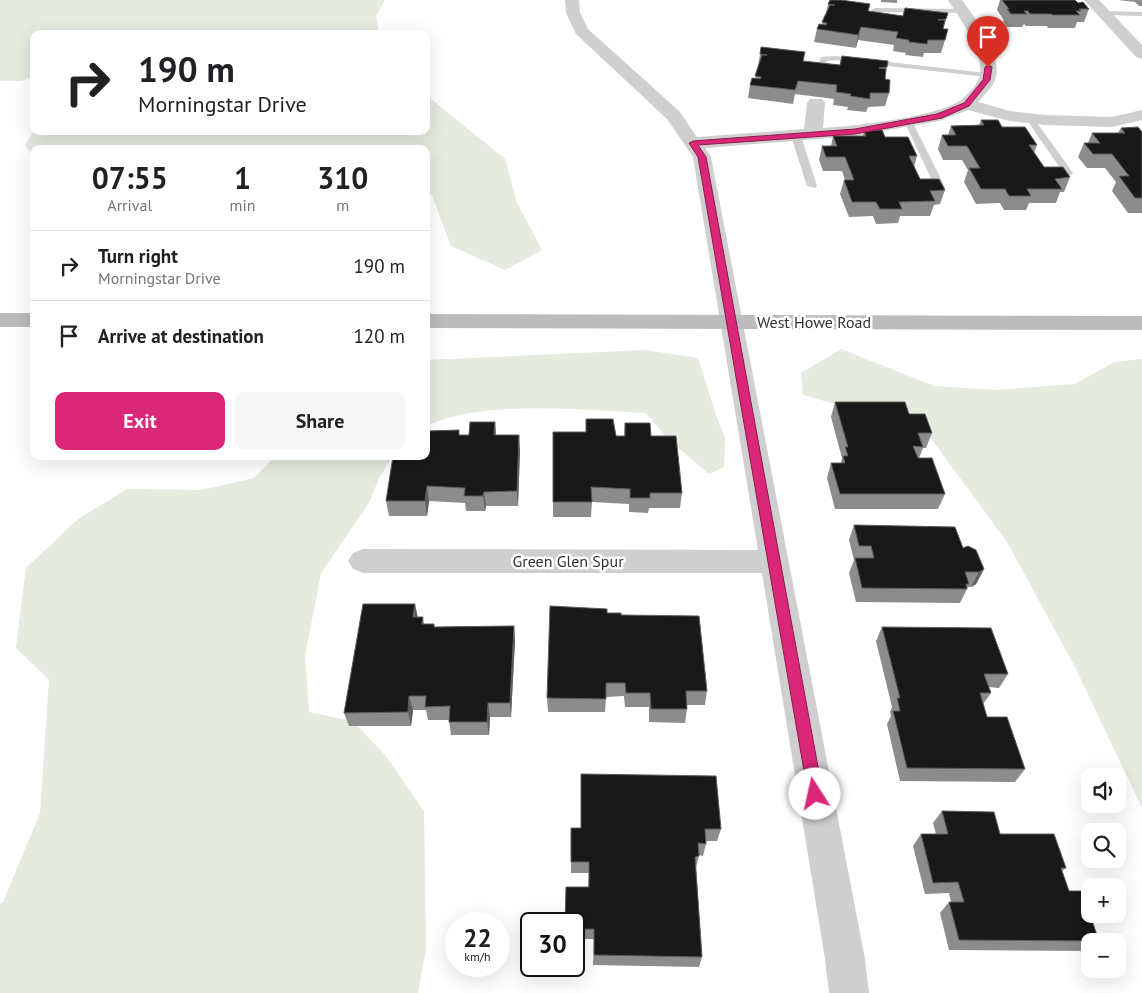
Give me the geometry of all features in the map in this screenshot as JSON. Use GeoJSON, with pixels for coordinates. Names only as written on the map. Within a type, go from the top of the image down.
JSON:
{"type":"FeatureCollection","features":[{"type":"Feature","properties":{"kind":"main road"},"geometry":{"type":"LineString","coordinates":[[0,320],[30,320]]}},
{"type":"Feature","properties":{"kind":"main road","name":"West Howe Road"},"geometry":{"type":"LineString","coordinates":[[430,321],[1142,323]]}},
{"type":"Feature","properties":{"kind":"street"},"geometry":{"type":"LineString","coordinates":[[572,0],[573,14],[581,31],[673,115],[702,157],[845,959],[849,993]]}},
{"type":"Feature","properties":{"kind":"street"},"geometry":{"type":"LineString","coordinates":[[1091,0],[1142,54]]}},
{"type":"Feature","properties":{"kind":"street"},"geometry":{"type":"LineString","coordinates":[[693,143],[855,132],[939,116],[967,104],[987,80],[988,67],[979,34],[959,6]]}},
{"type":"Feature","properties":{"kind":"street"},"geometry":{"type":"LineString","coordinates":[[804,135],[816,103]]}},
{"type":"Feature","properties":{"kind":"street"},"geometry":{"type":"LineString","coordinates":[[967,104],[1009,116],[1030,119],[1112,122],[1142,115]]}},
{"type":"Feature","properties":{"kind":"street","name":"Green Glen Spur"},"geometry":{"type":"LineString","coordinates":[[363,561],[774,562]]}},
{"type":"Feature","properties":{"kind":"lane"},"geometry":{"type":"LineString","coordinates":[[875,10],[959,6]]}},
{"type":"Feature","properties":{"kind":"lane"},"geometry":{"type":"LineString","coordinates":[[1104,13],[1142,14]]}},
{"type":"Feature","properties":{"kind":"lane"},"geometry":{"type":"LineString","coordinates":[[819,72],[824,59],[835,58],[987,75]]}},
{"type":"Feature","properties":{"kind":"lane"},"geometry":{"type":"LineString","coordinates":[[1030,119],[1068,173]]}},
{"type":"Feature","properties":{"kind":"lane"},"geometry":{"type":"LineString","coordinates":[[909,123],[940,187]]}},
{"type":"Feature","properties":{"kind":"lane"},"geometry":{"type":"LineString","coordinates":[[804,135],[812,186]]}},
{"type":"Feature","properties":{"kind":"shaded area"},"geometry":{"type":"Polygon","coordinates":[[[0,0],[385,0],[376,16],[378,30],[30,30],[30,78],[21,81],[0,81],[0,0]]]}},
{"type":"Feature","properties":{"kind":"shaded area"},"geometry":{"type":"Polygon","coordinates":[[[430,98],[505,159],[517,203],[542,250],[505,270],[451,246],[432,195],[430,195],[430,145],[30,145],[30,152],[25,145],[31,135],[430,135],[430,98]]]}},
{"type":"Feature","properties":{"kind":"shaded area"},"geometry":{"type":"Polygon","coordinates":[[[841,349],[934,386],[998,390],[1075,384],[1114,362],[1142,359],[1142,808],[1126,774],[1126,768],[1123,768],[1075,667],[1007,542],[924,429],[803,395],[801,373],[841,349]]]}},
{"type":"Feature","properties":{"kind":"shaded area"},"geometry":{"type":"Polygon","coordinates":[[[645,350],[698,358],[725,437],[724,467],[709,474],[669,440],[646,413],[534,408],[504,409],[476,412],[430,425],[430,360],[645,350]]]}},
{"type":"Feature","properties":{"kind":"shaded area"},"geometry":{"type":"Polygon","coordinates":[[[271,460],[390,460],[379,478],[369,503],[321,573],[305,656],[309,712],[353,721],[385,755],[424,811],[426,949],[418,993],[0,993],[0,904],[3,902],[40,813],[49,680],[16,648],[26,568],[78,519],[127,489],[201,490],[254,478],[271,460]]]}},
{"type":"Feature","properties":{"kind":"building"},"geometry":{"type":"Polygon","coordinates":[[[830,0],[870,4],[868,11],[903,16],[905,8],[948,13],[946,19],[938,20],[945,20],[943,29],[948,29],[945,40],[928,40],[927,44],[909,42],[909,40],[896,38],[898,32],[861,27],[858,35],[817,29],[819,24],[826,25],[827,23],[822,22],[830,5],[835,5],[828,4],[830,0]]]}},
{"type":"Feature","properties":{"kind":"building"},"geometry":{"type":"Polygon","coordinates":[[[1002,0],[1075,0],[1078,3],[1083,2],[1089,9],[1079,9],[1081,11],[1076,11],[1080,15],[1030,14],[1028,11],[1024,11],[1027,14],[1011,14],[1002,0]]]}},
{"type":"Feature","properties":{"kind":"building"},"geometry":{"type":"Polygon","coordinates":[[[761,47],[805,52],[803,61],[840,65],[842,56],[888,61],[887,67],[879,68],[886,69],[885,79],[890,80],[889,93],[870,93],[870,99],[836,92],[837,85],[798,81],[795,90],[750,85],[752,78],[760,79],[761,77],[755,76],[762,55],[767,55],[760,54],[761,47]]]}},
{"type":"Feature","properties":{"kind":"building"},"geometry":{"type":"Polygon","coordinates":[[[981,120],[998,120],[1002,127],[1025,127],[1037,145],[1029,145],[1044,167],[1063,167],[1070,177],[1055,179],[1062,189],[1027,189],[1031,196],[1009,196],[1005,189],[981,189],[969,168],[980,168],[967,146],[948,146],[942,135],[956,135],[951,126],[984,125],[981,120]]]}},
{"type":"Feature","properties":{"kind":"building"},"geometry":{"type":"Polygon","coordinates":[[[1138,127],[1142,132],[1142,198],[1135,198],[1119,176],[1129,176],[1112,154],[1093,154],[1084,143],[1100,143],[1092,133],[1125,133],[1121,128],[1138,127]]]}},
{"type":"Feature","properties":{"kind":"building"},"geometry":{"type":"Polygon","coordinates":[[[882,130],[885,137],[908,137],[917,156],[909,156],[920,179],[939,179],[945,190],[930,191],[935,201],[899,202],[902,209],[880,209],[876,202],[852,202],[844,180],[854,180],[845,157],[826,157],[822,146],[837,146],[833,136],[866,136],[864,131],[882,130]]]}},
{"type":"Feature","properties":{"kind":"building"},"geometry":{"type":"Polygon","coordinates":[[[835,402],[905,402],[909,414],[925,414],[932,433],[918,433],[923,447],[913,446],[918,458],[932,458],[945,494],[840,494],[831,463],[845,463],[843,456],[848,456],[845,447],[848,447],[835,402]]]}},
{"type":"Feature","properties":{"kind":"building"},"geometry":{"type":"Polygon","coordinates":[[[586,419],[613,419],[616,436],[625,436],[625,423],[650,423],[651,436],[676,436],[682,493],[650,493],[650,498],[630,498],[630,489],[591,487],[592,502],[553,502],[553,432],[586,432],[586,419]]]}},
{"type":"Feature","properties":{"kind":"building"},"geometry":{"type":"Polygon","coordinates":[[[470,422],[495,422],[494,435],[519,435],[517,491],[484,492],[483,496],[464,496],[465,488],[427,486],[425,501],[386,501],[392,460],[430,460],[430,431],[459,430],[459,435],[469,435],[470,422]]]}},
{"type":"Feature","properties":{"kind":"building"},"geometry":{"type":"Polygon","coordinates":[[[854,525],[955,527],[963,548],[968,546],[976,550],[984,569],[979,572],[965,572],[969,584],[966,584],[967,589],[862,588],[855,558],[874,558],[871,546],[859,546],[854,525]]]}},
{"type":"Feature","properties":{"kind":"building"},"geometry":{"type":"Polygon","coordinates":[[[363,604],[415,604],[413,617],[423,617],[422,624],[434,624],[434,627],[514,626],[510,703],[488,703],[487,722],[449,722],[450,706],[425,707],[426,696],[409,696],[408,712],[344,713],[363,604]]]}},
{"type":"Feature","properties":{"kind":"building"},"geometry":{"type":"Polygon","coordinates":[[[550,606],[607,609],[607,613],[621,613],[621,615],[699,616],[707,691],[686,691],[687,709],[651,709],[650,693],[626,693],[625,683],[606,683],[606,699],[547,698],[550,606]]]}},
{"type":"Feature","properties":{"kind":"building"},"geometry":{"type":"Polygon","coordinates":[[[882,627],[991,628],[1008,674],[984,674],[991,693],[980,693],[987,717],[1007,717],[1025,769],[907,768],[893,711],[900,711],[897,698],[900,698],[882,627]]]}},
{"type":"Feature","properties":{"kind":"building"},"geometry":{"type":"Polygon","coordinates":[[[581,774],[716,776],[721,829],[705,829],[706,844],[698,843],[699,856],[695,857],[702,957],[594,955],[594,929],[585,929],[585,912],[565,912],[566,887],[589,887],[589,862],[571,862],[571,828],[581,828],[581,774]]]}},
{"type":"Feature","properties":{"kind":"building"},"geometry":{"type":"Polygon","coordinates":[[[942,811],[994,812],[1000,834],[1054,834],[1066,868],[1061,868],[1069,891],[1081,891],[1081,923],[1093,923],[1096,933],[1081,933],[1081,941],[959,940],[949,902],[964,902],[958,882],[933,883],[921,834],[948,834],[942,811]]]}},
{"type":"Feature","properties":{"kind":"route"},"geometry":{"type":"LineString","coordinates":[[815,794],[702,157],[693,143],[855,132],[939,116],[967,104],[987,80],[988,67]]}}]}
